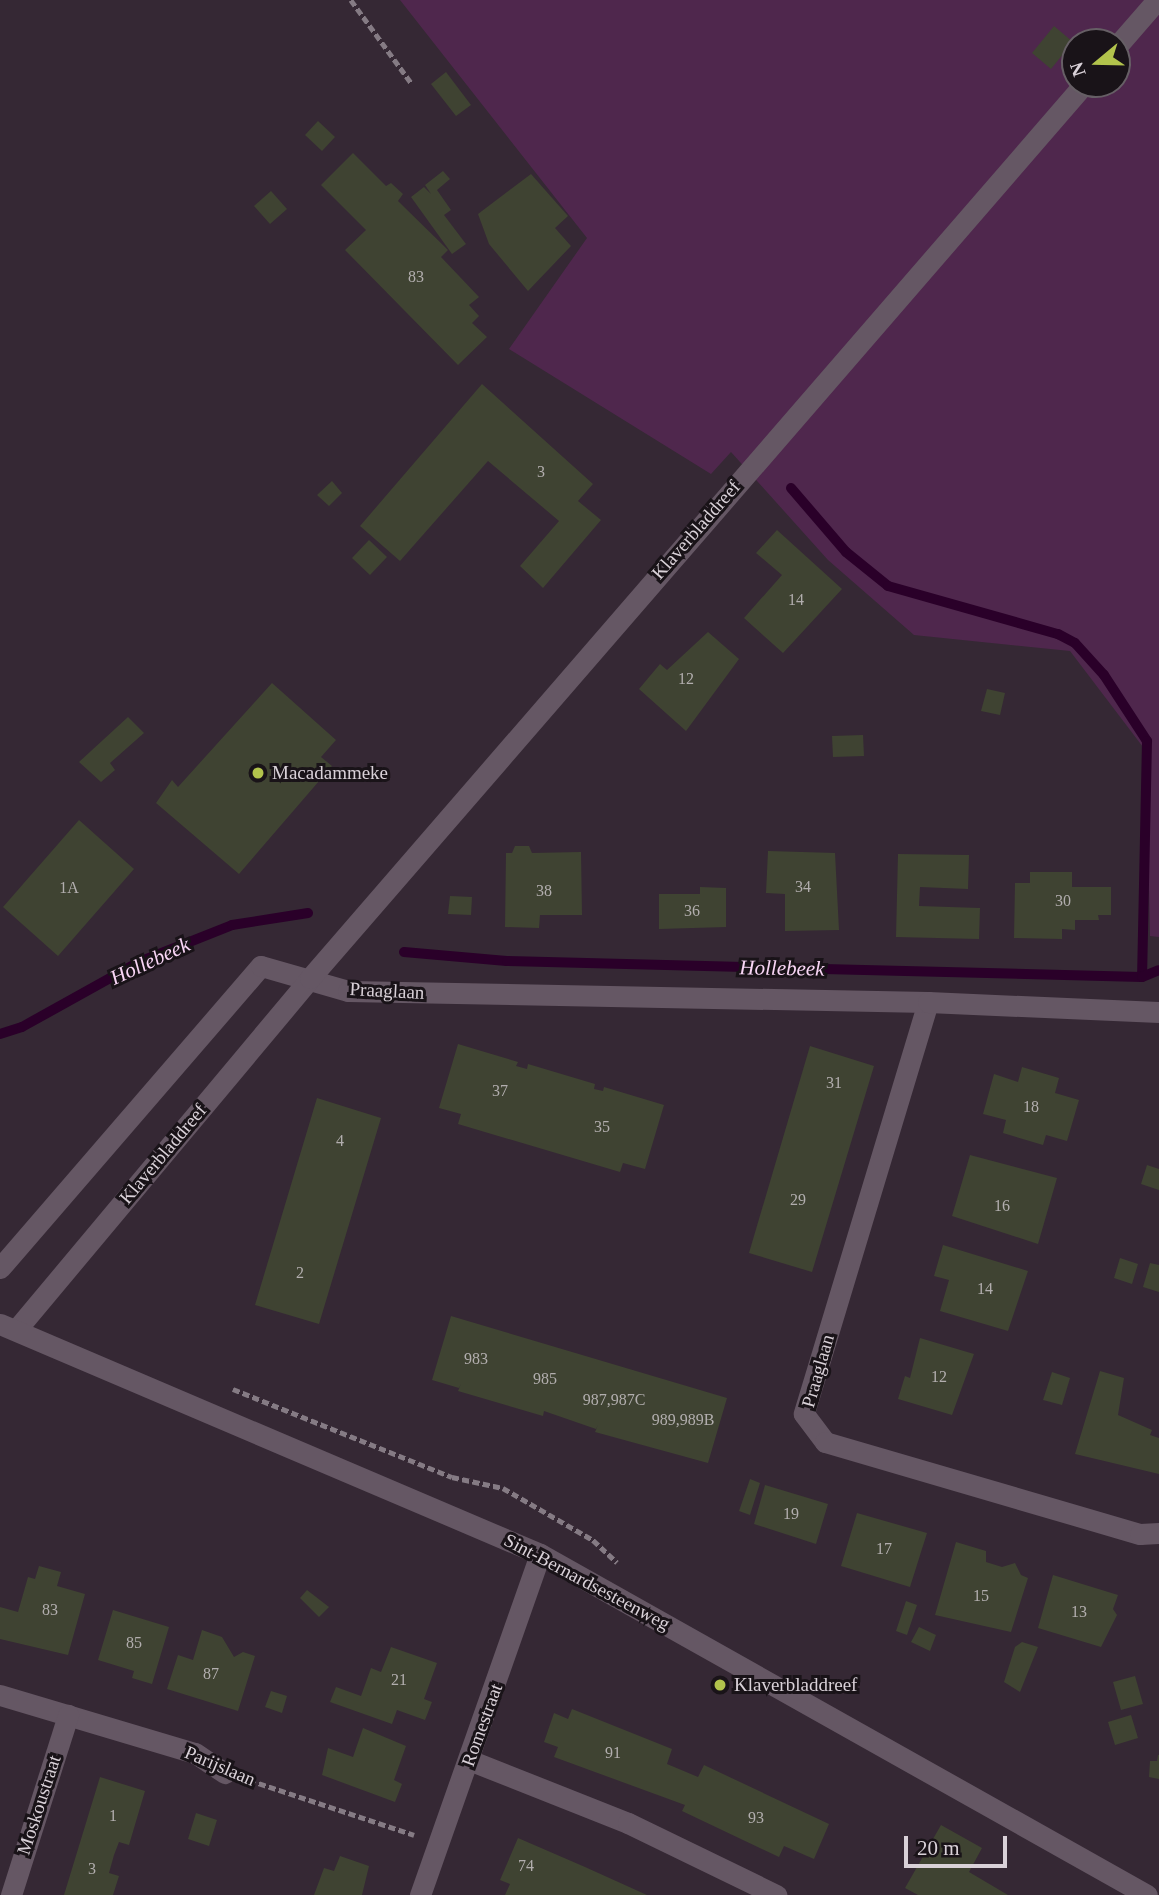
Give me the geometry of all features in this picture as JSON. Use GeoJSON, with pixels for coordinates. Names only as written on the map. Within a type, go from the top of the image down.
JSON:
{"type":"FeatureCollection","features":[{"type":"Feature","properties":{"kind":"street"},"geometry":{"type":"LineString","coordinates":[[1131,30],[1157,0]]}},
{"type":"Feature","properties":{"kind":"street","name":"Klaverbladdreef"},"geometry":{"type":"LineString","coordinates":[[8,1327],[1072,98]]}},
{"type":"Feature","properties":{"kind":"street"},"geometry":{"type":"LineString","coordinates":[[0,1268],[261,966],[310,978]]}},
{"type":"Feature","properties":{"kind":"street","name":"Praaglaan"},"geometry":{"type":"LineString","coordinates":[[310,978],[348,991],[928,1003],[1159,1012]]}},
{"type":"Feature","properties":{"kind":"street","name":"Praaglaan"},"geometry":{"type":"LineString","coordinates":[[928,1003],[804,1414],[825,1442],[1140,1534],[1159,1533]]}},
{"type":"Feature","properties":{"kind":"street","name":"Sint-Bernardsesteenweg"},"geometry":{"type":"LineString","coordinates":[[8,1327],[540,1555],[1147,1895]]}},
{"type":"Feature","properties":{"kind":"street","name":"Romestraat"},"geometry":{"type":"LineString","coordinates":[[420,1895],[540,1555]]}},
{"type":"Feature","properties":{"kind":"street","name":"Parijslaan"},"geometry":{"type":"LineString","coordinates":[[0,1695],[195,1753],[225,1773]]}},
{"type":"Feature","properties":{"kind":"street","name":"Moskoustraat"},"geometry":{"type":"LineString","coordinates":[[11,1895],[68,1715]]}},
{"type":"Feature","properties":{"kind":"street"},"geometry":{"type":"LineString","coordinates":[[469,1760],[628,1823],[776,1895]]}},
{"type":"Feature","properties":{"kind":"path"},"geometry":{"type":"LineString","coordinates":[[351,0],[412,84]]}},
{"type":"Feature","properties":{"kind":"path","name":"Parijslaan"},"geometry":{"type":"LineString","coordinates":[[225,1773],[438,1843]]}},
{"type":"Feature","properties":{"kind":"shaded area"},"geometry":{"type":"Polygon","coordinates":[[[400,0],[1159,0],[1159,937],[1150,936],[1146,751],[1070,651],[914,635],[828,560],[731,452],[711,474],[509,349],[587,238],[400,0]]]}},
{"type":"Feature","properties":{"kind":"building"},"geometry":{"type":"Polygon","coordinates":[[[1054,26],[1061,32],[1061,57],[1051,69],[1032,53],[1054,26]]]}},
{"type":"Feature","properties":{"kind":"building"},"geometry":{"type":"Polygon","coordinates":[[[446,72],[471,105],[456,116],[431,84],[446,72]]]}},
{"type":"Feature","properties":{"kind":"building"},"geometry":{"type":"Polygon","coordinates":[[[318,121],[335,137],[322,151],[305,135],[318,121]]]}},
{"type":"Feature","properties":{"kind":"building"},"geometry":{"type":"Polygon","coordinates":[[[353,153],[386,186],[391,183],[403,194],[398,201],[448,250],[441,257],[479,297],[469,305],[479,316],[472,323],[487,337],[458,365],[345,250],[366,230],[321,185],[353,153]]]}},
{"type":"Feature","properties":{"kind":"building"},"geometry":{"type":"Polygon","coordinates":[[[443,171],[450,179],[437,190],[451,210],[444,215],[466,244],[452,254],[411,197],[424,187],[431,194],[425,185],[443,171]]]}},
{"type":"Feature","properties":{"kind":"building"},"geometry":{"type":"Polygon","coordinates":[[[531,174],[568,216],[555,228],[571,246],[528,291],[489,244],[478,214],[531,174]]]}},
{"type":"Feature","properties":{"kind":"building"},"geometry":{"type":"Polygon","coordinates":[[[271,191],[287,209],[270,224],[254,206],[271,191]]]}},
{"type":"Feature","properties":{"kind":"building"},"geometry":{"type":"Polygon","coordinates":[[[482,384],[593,484],[578,501],[601,520],[543,588],[520,566],[559,521],[488,461],[400,561],[360,526],[482,384]]]}},
{"type":"Feature","properties":{"kind":"building"},"geometry":{"type":"Polygon","coordinates":[[[332,481],[342,493],[329,506],[317,495],[332,481]]]}},
{"type":"Feature","properties":{"kind":"building"},"geometry":{"type":"Polygon","coordinates":[[[777,530],[842,589],[783,653],[744,618],[782,575],[756,553],[777,530]]]}},
{"type":"Feature","properties":{"kind":"building"},"geometry":{"type":"Polygon","coordinates":[[[369,540],[387,557],[370,575],[352,558],[369,540]]]}},
{"type":"Feature","properties":{"kind":"building"},"geometry":{"type":"Polygon","coordinates":[[[708,632],[739,659],[686,731],[639,689],[660,664],[667,670],[708,632]]]}},
{"type":"Feature","properties":{"kind":"building","name":"Macadammeke"},"geometry":{"type":"Polygon","coordinates":[[[272,683],[336,740],[321,757],[332,766],[239,874],[156,803],[172,780],[178,787],[272,683]]]}},
{"type":"Feature","properties":{"kind":"building"},"geometry":{"type":"Polygon","coordinates":[[[987,689],[1005,693],[1000,715],[981,711],[987,689]]]}},
{"type":"Feature","properties":{"kind":"building"},"geometry":{"type":"Polygon","coordinates":[[[128,717],[144,733],[110,763],[115,770],[101,782],[79,762],[128,717]]]}},
{"type":"Feature","properties":{"kind":"building"},"geometry":{"type":"Polygon","coordinates":[[[863,735],[864,756],[833,757],[832,736],[863,735]]]}},
{"type":"Feature","properties":{"kind":"building"},"geometry":{"type":"Polygon","coordinates":[[[79,820],[134,869],[58,956],[3,907],[79,820]]]}},
{"type":"Feature","properties":{"kind":"building"},"geometry":{"type":"Polygon","coordinates":[[[515,846],[529,846],[532,853],[581,852],[582,915],[540,915],[539,928],[505,927],[506,853],[512,853],[515,846]]]}},
{"type":"Feature","properties":{"kind":"building"},"geometry":{"type":"Polygon","coordinates":[[[768,851],[835,853],[839,930],[785,931],[785,894],[766,893],[768,851]]]}},
{"type":"Feature","properties":{"kind":"building"},"geometry":{"type":"Polygon","coordinates":[[[898,854],[969,855],[968,889],[920,887],[919,906],[980,908],[979,939],[896,937],[898,854]]]}},
{"type":"Feature","properties":{"kind":"building"},"geometry":{"type":"Polygon","coordinates":[[[1030,872],[1072,872],[1072,887],[1111,887],[1111,915],[1098,915],[1099,920],[1075,920],[1075,930],[1062,929],[1062,939],[1014,938],[1015,883],[1030,883],[1030,872]]]}},
{"type":"Feature","properties":{"kind":"building"},"geometry":{"type":"Polygon","coordinates":[[[700,887],[726,888],[726,927],[659,929],[659,894],[700,894],[700,887]]]}},
{"type":"Feature","properties":{"kind":"building"},"geometry":{"type":"Polygon","coordinates":[[[450,896],[472,897],[471,915],[448,914],[450,896]]]}},
{"type":"Feature","properties":{"kind":"building"},"geometry":{"type":"Polygon","coordinates":[[[458,1044],[518,1062],[516,1066],[527,1069],[528,1064],[595,1084],[594,1089],[603,1091],[604,1087],[664,1105],[645,1169],[623,1163],[620,1172],[458,1124],[461,1114],[439,1108],[458,1044]]]}},
{"type":"Feature","properties":{"kind":"building"},"geometry":{"type":"Polygon","coordinates":[[[810,1046],[874,1066],[812,1272],[749,1253],[810,1046]]]}},
{"type":"Feature","properties":{"kind":"building"},"geometry":{"type":"Polygon","coordinates":[[[1022,1067],[1059,1078],[1055,1093],[1079,1100],[1067,1141],[1046,1135],[1043,1145],[1003,1133],[1006,1120],[983,1114],[994,1074],[1018,1082],[1022,1067]]]}},
{"type":"Feature","properties":{"kind":"building"},"geometry":{"type":"Polygon","coordinates":[[[317,1098],[381,1118],[319,1324],[255,1305],[317,1098]]]}},
{"type":"Feature","properties":{"kind":"building"},"geometry":{"type":"Polygon","coordinates":[[[970,1155],[1057,1178],[1038,1244],[952,1216],[970,1155]]]}},
{"type":"Feature","properties":{"kind":"building"},"geometry":{"type":"Polygon","coordinates":[[[1147,1165],[1159,1169],[1159,1190],[1141,1184],[1147,1165]]]}},
{"type":"Feature","properties":{"kind":"building"},"geometry":{"type":"Polygon","coordinates":[[[943,1245],[1028,1271],[1008,1331],[940,1311],[949,1280],[934,1276],[943,1245]]]}},
{"type":"Feature","properties":{"kind":"building"},"geometry":{"type":"Polygon","coordinates":[[[1120,1258],[1138,1264],[1132,1284],[1114,1278],[1120,1258]]]}},
{"type":"Feature","properties":{"kind":"building"},"geometry":{"type":"Polygon","coordinates":[[[1150,1263],[1159,1265],[1159,1292],[1143,1287],[1150,1263]]]}},
{"type":"Feature","properties":{"kind":"building"},"geometry":{"type":"Polygon","coordinates":[[[451,1316],[727,1398],[708,1463],[595,1432],[598,1425],[596,1429],[544,1411],[543,1416],[458,1391],[461,1384],[459,1388],[432,1380],[451,1316]]]}},
{"type":"Feature","properties":{"kind":"building"},"geometry":{"type":"Polygon","coordinates":[[[920,1338],[974,1354],[952,1415],[898,1399],[905,1376],[910,1378],[920,1338]]]}},
{"type":"Feature","properties":{"kind":"building"},"geometry":{"type":"Polygon","coordinates":[[[1100,1371],[1124,1378],[1118,1415],[1152,1430],[1150,1435],[1159,1438],[1159,1474],[1075,1454],[1100,1371]]]}},
{"type":"Feature","properties":{"kind":"building"},"geometry":{"type":"Polygon","coordinates":[[[1052,1372],[1070,1378],[1062,1405],[1043,1400],[1052,1372]]]}},
{"type":"Feature","properties":{"kind":"building"},"geometry":{"type":"Polygon","coordinates":[[[750,1479],[760,1483],[750,1515],[739,1511],[750,1479]]]}},
{"type":"Feature","properties":{"kind":"building"},"geometry":{"type":"Polygon","coordinates":[[[765,1485],[828,1504],[816,1544],[754,1524],[765,1485]]]}},
{"type":"Feature","properties":{"kind":"building"},"geometry":{"type":"Polygon","coordinates":[[[857,1513],[927,1533],[910,1587],[841,1566],[857,1513]]]}},
{"type":"Feature","properties":{"kind":"building"},"geometry":{"type":"Polygon","coordinates":[[[956,1542],[986,1551],[986,1562],[1002,1567],[1015,1563],[1021,1575],[1028,1578],[1011,1632],[935,1615],[956,1542]]]}},
{"type":"Feature","properties":{"kind":"building"},"geometry":{"type":"Polygon","coordinates":[[[39,1566],[61,1572],[57,1586],[85,1594],[68,1655],[0,1639],[0,1607],[18,1612],[28,1577],[35,1579],[39,1566]]]}},
{"type":"Feature","properties":{"kind":"building"},"geometry":{"type":"Polygon","coordinates":[[[1053,1575],[1118,1595],[1113,1609],[1117,1615],[1101,1647],[1038,1628],[1053,1575]]]}},
{"type":"Feature","properties":{"kind":"building"},"geometry":{"type":"Polygon","coordinates":[[[307,1590],[329,1607],[319,1617],[300,1598],[307,1590]]]}},
{"type":"Feature","properties":{"kind":"building"},"geometry":{"type":"Polygon","coordinates":[[[906,1601],[917,1605],[907,1635],[896,1631],[906,1601]]]}},
{"type":"Feature","properties":{"kind":"building"},"geometry":{"type":"Polygon","coordinates":[[[113,1610],[169,1627],[152,1684],[132,1678],[134,1671],[98,1660],[113,1610]]]}},
{"type":"Feature","properties":{"kind":"building"},"geometry":{"type":"Polygon","coordinates":[[[919,1627],[936,1635],[930,1651],[911,1642],[919,1627]]]}},
{"type":"Feature","properties":{"kind":"building"},"geometry":{"type":"Polygon","coordinates":[[[202,1630],[222,1637],[234,1657],[243,1652],[255,1656],[238,1711],[167,1689],[178,1655],[193,1660],[202,1630]]]}},
{"type":"Feature","properties":{"kind":"building"},"geometry":{"type":"Polygon","coordinates":[[[1022,1642],[1038,1647],[1020,1692],[1004,1682],[1015,1647],[1022,1642]]]}},
{"type":"Feature","properties":{"kind":"building"},"geometry":{"type":"Polygon","coordinates":[[[391,1647],[437,1663],[424,1699],[432,1702],[425,1720],[397,1710],[392,1724],[330,1702],[336,1687],[361,1696],[371,1668],[381,1672],[391,1647]]]}},
{"type":"Feature","properties":{"kind":"building"},"geometry":{"type":"Polygon","coordinates":[[[1135,1676],[1143,1704],[1121,1710],[1113,1682],[1135,1676]]]}},
{"type":"Feature","properties":{"kind":"building"},"geometry":{"type":"Polygon","coordinates":[[[271,1691],[287,1696],[282,1713],[265,1707],[271,1691]]]}},
{"type":"Feature","properties":{"kind":"building"},"geometry":{"type":"Polygon","coordinates":[[[572,1709],[672,1749],[667,1764],[698,1777],[704,1765],[829,1824],[814,1859],[784,1846],[779,1857],[682,1811],[685,1805],[554,1757],[558,1747],[544,1742],[554,1713],[568,1719],[572,1709]]]}},
{"type":"Feature","properties":{"kind":"building"},"geometry":{"type":"Polygon","coordinates":[[[1131,1715],[1138,1738],[1115,1745],[1108,1722],[1131,1715]]]}},
{"type":"Feature","properties":{"kind":"building"},"geometry":{"type":"Polygon","coordinates":[[[363,1728],[406,1746],[394,1780],[402,1784],[395,1802],[322,1775],[328,1748],[353,1757],[363,1728]]]}},
{"type":"Feature","properties":{"kind":"building"},"geometry":{"type":"Polygon","coordinates":[[[1158,1755],[1159,1779],[1149,1777],[1150,1761],[1157,1761],[1158,1755]]]}},
{"type":"Feature","properties":{"kind":"building"},"geometry":{"type":"Polygon","coordinates":[[[100,1777],[145,1791],[129,1845],[119,1842],[114,1855],[109,1873],[119,1876],[113,1895],[64,1895],[100,1777]]]}},
{"type":"Feature","properties":{"kind":"building"},"geometry":{"type":"Polygon","coordinates":[[[196,1813],[217,1820],[209,1846],[188,1839],[196,1813]]]}},
{"type":"Feature","properties":{"kind":"building"},"geometry":{"type":"Polygon","coordinates":[[[941,1825],[982,1848],[969,1872],[1008,1895],[918,1895],[905,1888],[941,1825]]]}},
{"type":"Feature","properties":{"kind":"building"},"geometry":{"type":"Polygon","coordinates":[[[518,1838],[647,1895],[505,1895],[510,1884],[500,1880],[518,1838]]]}},
{"type":"Feature","properties":{"kind":"building"},"geometry":{"type":"Polygon","coordinates":[[[340,1856],[369,1866],[362,1895],[314,1895],[324,1868],[334,1871],[340,1856]]]}},
{"type":"Feature","properties":{"kind":"waterway"},"geometry":{"type":"LineString","coordinates":[[791,488],[846,552],[888,586],[1058,634],[1075,643],[1104,675],[1147,741],[1142,977]]}},
{"type":"Feature","properties":{"kind":"waterway","name":"Hollebeek"},"geometry":{"type":"LineString","coordinates":[[0,1034],[22,1027],[139,962],[232,925],[308,913]]}},
{"type":"Feature","properties":{"kind":"waterway","name":"Hollebeek"},"geometry":{"type":"LineString","coordinates":[[404,952],[507,961],[1142,977],[1159,970]]}},
{"type":"Feature","properties":{"kind":"place","name":"Macadammeke"},"geometry":{"type":"Point","coordinates":[258,773]}},
{"type":"Feature","properties":{"kind":"place","name":"Klaverbladdreef"},"geometry":{"type":"Point","coordinates":[720,1685]}}]}
